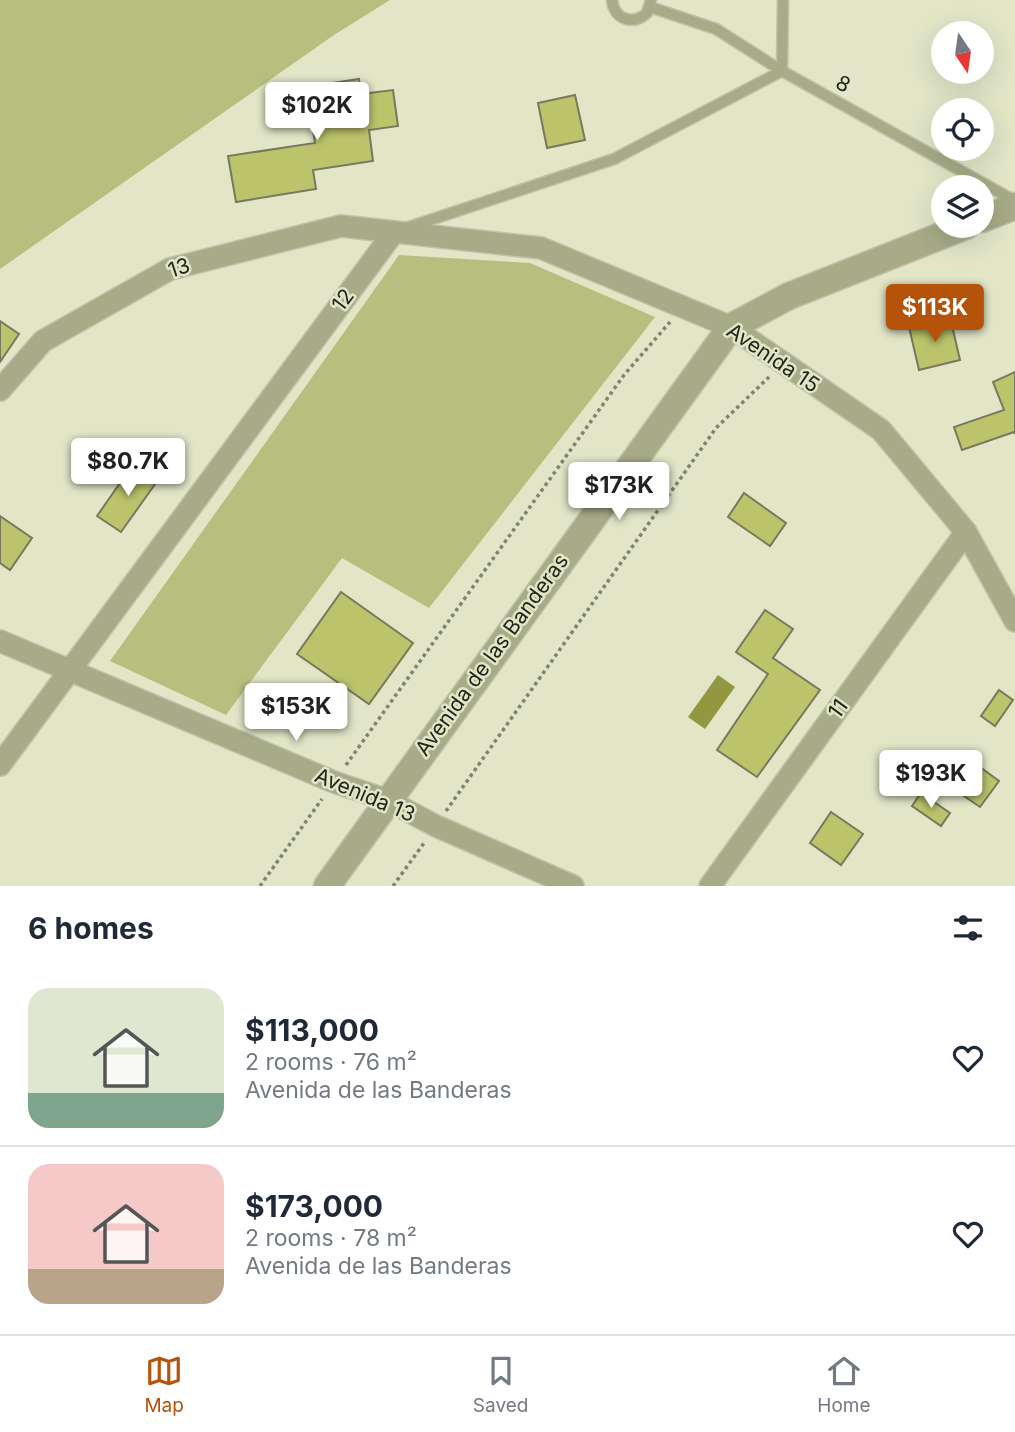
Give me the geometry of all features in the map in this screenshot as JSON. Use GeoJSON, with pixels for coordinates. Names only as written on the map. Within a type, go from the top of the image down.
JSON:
{"type":"FeatureCollection","features":[{"type":"Feature","properties":{"kind":"street"},"geometry":{"type":"LineString","coordinates":[[994,214],[1015,206]]}},
{"type":"Feature","properties":{"kind":"street","name":"13"},"geometry":{"type":"LineString","coordinates":[[0,390],[43,341],[170,269],[341,226],[394,232]]}},
{"type":"Feature","properties":{"kind":"street","name":"Avenida 15"},"geometry":{"type":"LineString","coordinates":[[394,232],[541,248],[731,327],[881,430],[966,531],[1015,621]]}},
{"type":"Feature","properties":{"kind":"street","name":"12"},"geometry":{"type":"LineString","coordinates":[[0,765],[394,232]]}},
{"type":"Feature","properties":{"kind":"street","name":"Avenida de las Banderas"},"geometry":{"type":"LineString","coordinates":[[327,886],[731,327],[789,296],[936,238]]}},
{"type":"Feature","properties":{"kind":"street","name":"11"},"geometry":{"type":"LineString","coordinates":[[710,886],[966,531]]}},
{"type":"Feature","properties":{"kind":"street","name":"Avenida 13"},"geometry":{"type":"LineString","coordinates":[[0,641],[334,782],[387,800],[436,826],[573,886]]}},
{"type":"Feature","properties":{"kind":"lane"},"geometry":{"type":"LineString","coordinates":[[612,0],[617,15],[628,20],[642,18],[651,4]]}},
{"type":"Feature","properties":{"kind":"lane"},"geometry":{"type":"LineString","coordinates":[[394,232],[614,159],[782,71],[783,0]]}},
{"type":"Feature","properties":{"kind":"lane","name":"8"},"geometry":{"type":"LineString","coordinates":[[651,4],[716,29],[782,71],[1015,201]]}},
{"type":"Feature","properties":{"kind":"path"},"geometry":{"type":"LineString","coordinates":[[260,886],[624,375],[683,307]]}},
{"type":"Feature","properties":{"kind":"path"},"geometry":{"type":"LineString","coordinates":[[393,886],[716,428],[783,363]]}},
{"type":"Feature","properties":{"kind":"shaded area"},"geometry":{"type":"Polygon","coordinates":[[[0,0],[390,0],[334,35],[0,269],[0,0]]]}},
{"type":"Feature","properties":{"kind":"shaded area"},"geometry":{"type":"Polygon","coordinates":[[[399,255],[530,263],[655,317],[429,608],[342,558],[226,715],[110,661],[399,255]]]}},
{"type":"Feature","properties":{"kind":"shaded area"},"geometry":{"type":"Polygon","coordinates":[[[718,675],[735,687],[705,729],[688,717],[718,675]]]}},
{"type":"Feature","properties":{"kind":"building"},"geometry":{"type":"Polygon","coordinates":[[[359,79],[361,94],[393,90],[398,126],[369,130],[373,161],[313,170],[316,189],[236,202],[228,156],[315,143],[306,87],[359,79]]]}},
{"type":"Feature","properties":{"kind":"building"},"geometry":{"type":"Polygon","coordinates":[[[575,95],[585,140],[547,148],[538,103],[575,95]]]}},
{"type":"Feature","properties":{"kind":"building"},"geometry":{"type":"Polygon","coordinates":[[[950,317],[960,360],[919,370],[909,327],[950,317]]]}},
{"type":"Feature","properties":{"kind":"building"},"geometry":{"type":"Polygon","coordinates":[[[0,321],[19,334],[0,362],[0,321]]]}},
{"type":"Feature","properties":{"kind":"building"},"geometry":{"type":"Polygon","coordinates":[[[1015,372],[1015,434],[1014,432],[962,450],[954,427],[1004,410],[993,382],[1015,372]]]}},
{"type":"Feature","properties":{"kind":"building"},"geometry":{"type":"Polygon","coordinates":[[[134,463],[158,480],[121,532],[97,516],[134,463]]]}},
{"type":"Feature","properties":{"kind":"building"},"geometry":{"type":"Polygon","coordinates":[[[744,493],[786,523],[770,546],[728,517],[744,493]]]}},
{"type":"Feature","properties":{"kind":"building"},"geometry":{"type":"Polygon","coordinates":[[[0,516],[32,538],[10,570],[0,563],[0,516]]]}},
{"type":"Feature","properties":{"kind":"building"},"geometry":{"type":"Polygon","coordinates":[[[341,592],[413,643],[369,704],[297,654],[341,592]]]}},
{"type":"Feature","properties":{"kind":"building"},"geometry":{"type":"Polygon","coordinates":[[[765,610],[793,629],[773,658],[820,690],[757,777],[717,750],[768,674],[736,652],[765,610]]]}},
{"type":"Feature","properties":{"kind":"building"},"geometry":{"type":"Polygon","coordinates":[[[999,690],[1013,700],[995,726],[981,716],[999,690]]]}},
{"type":"Feature","properties":{"kind":"building"},"geometry":{"type":"Polygon","coordinates":[[[980,767],[999,781],[980,807],[961,794],[980,767]]]}},
{"type":"Feature","properties":{"kind":"building"},"geometry":{"type":"Polygon","coordinates":[[[921,793],[950,813],[941,826],[912,806],[921,793]]]}},
{"type":"Feature","properties":{"kind":"building"},"geometry":{"type":"Polygon","coordinates":[[[831,812],[863,834],[841,865],[810,843],[831,812]]]}}]}
